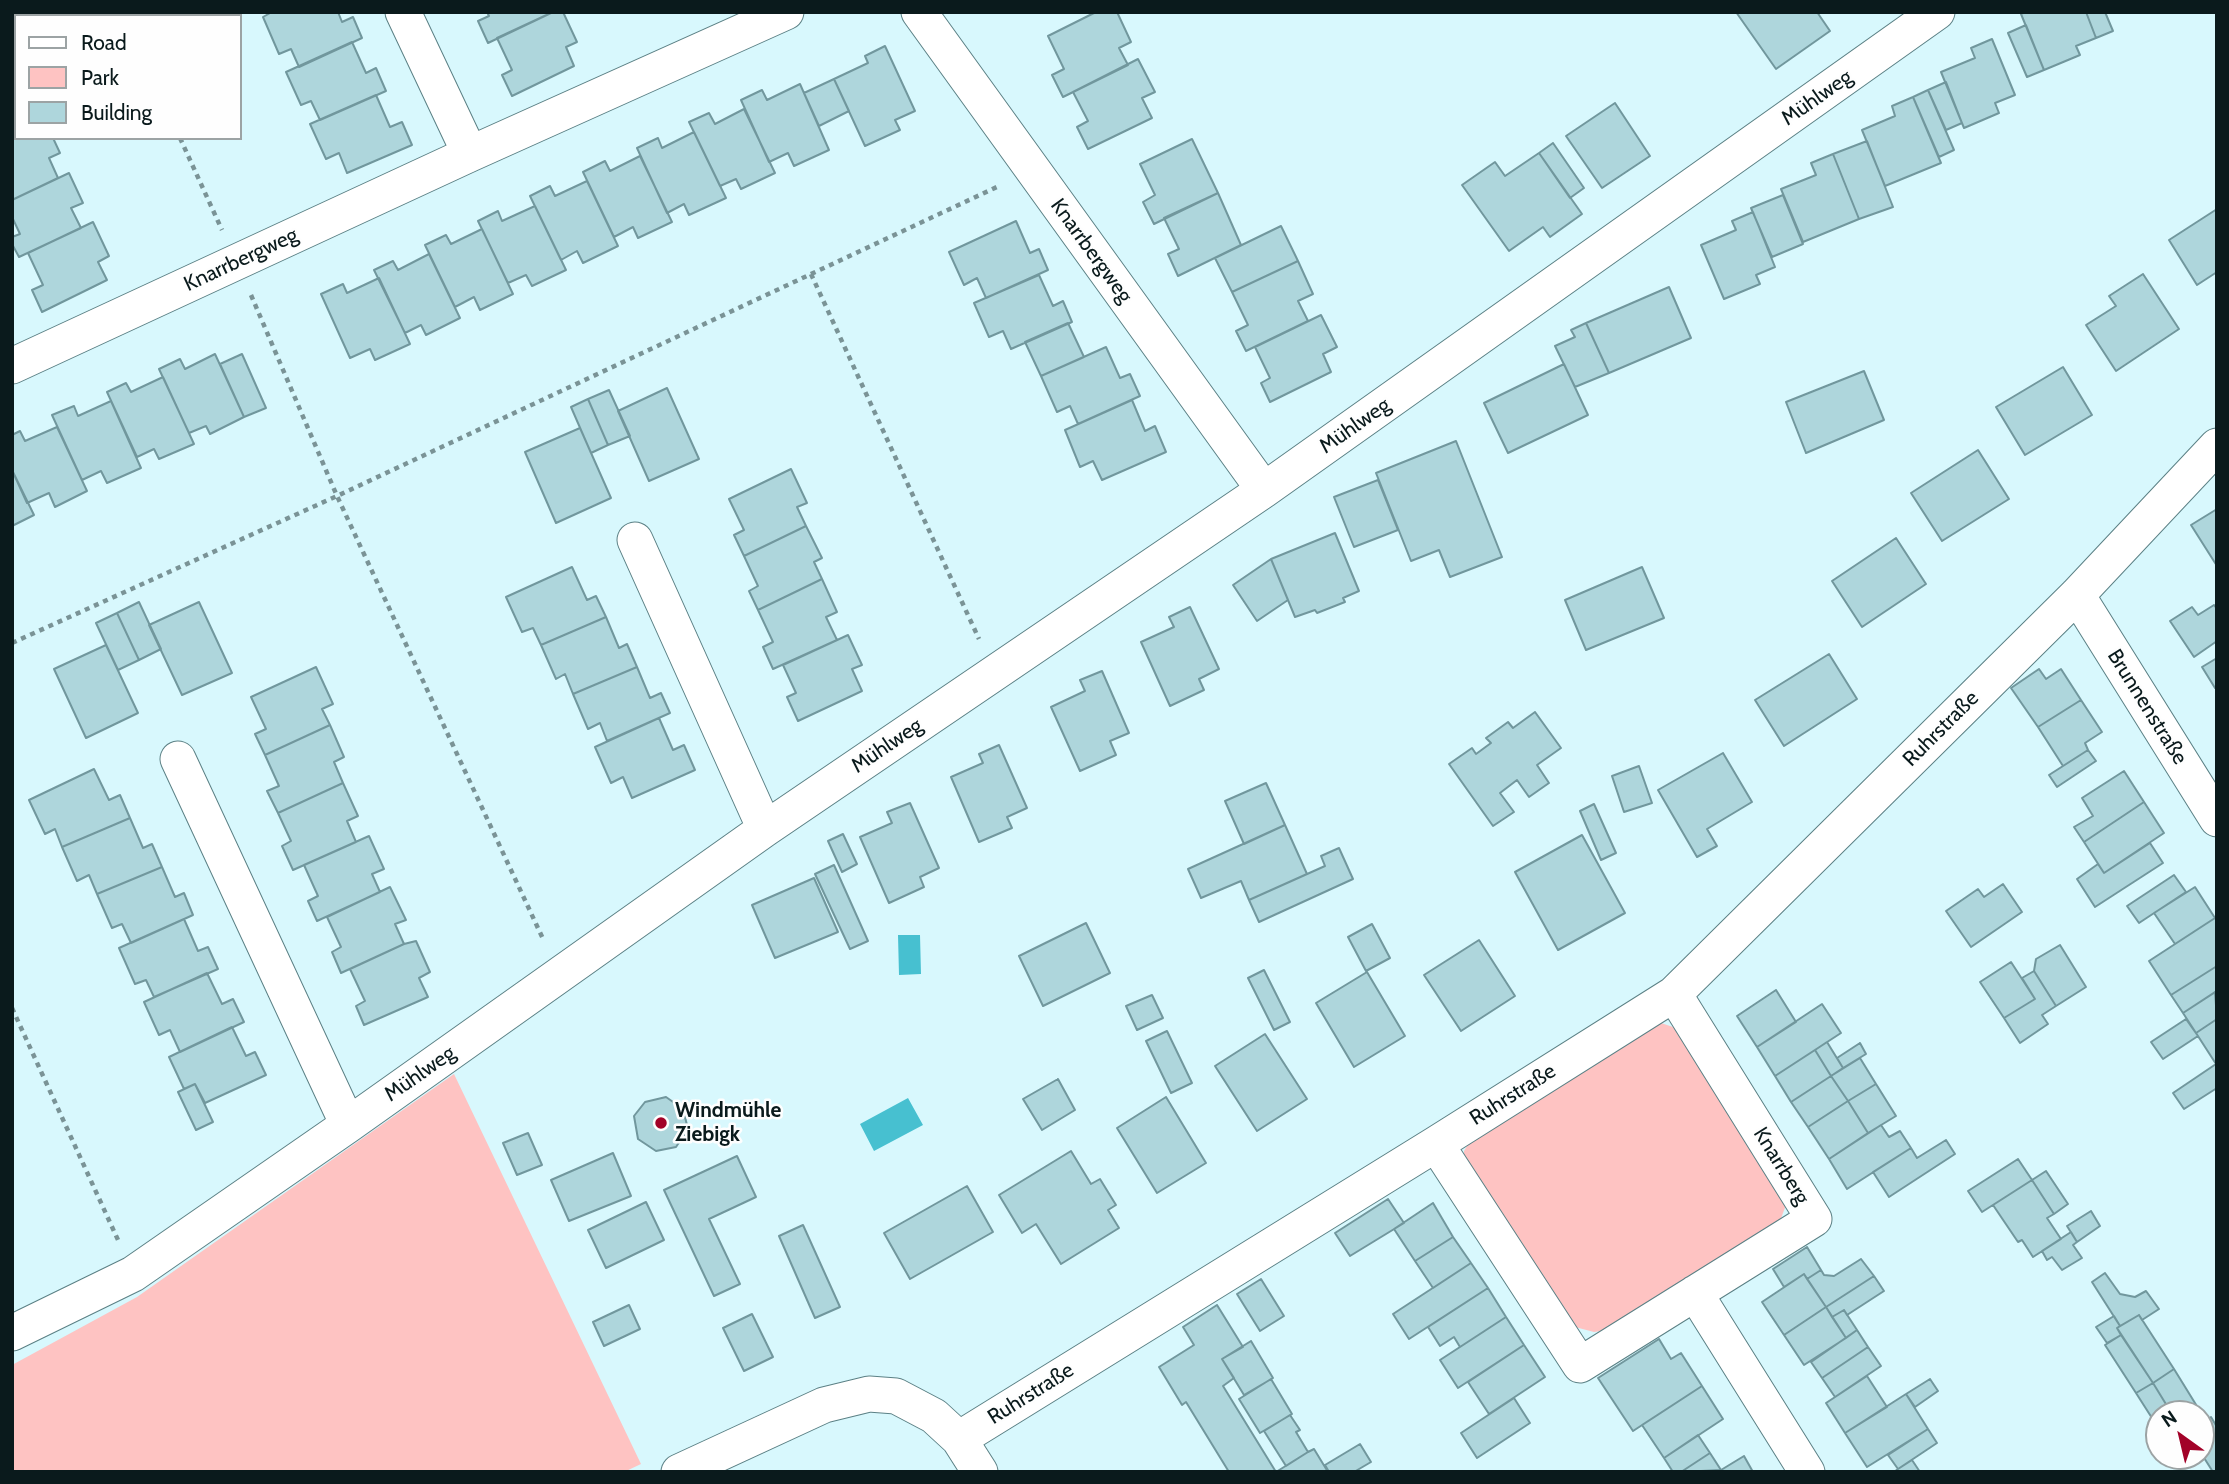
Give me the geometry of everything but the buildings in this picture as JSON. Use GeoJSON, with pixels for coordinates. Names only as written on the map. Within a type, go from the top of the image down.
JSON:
{"type":"FeatureCollection","features":[{"type":"Feature","properties":{"kind":"street"},"geometry":{"type":"LineString","coordinates":[[403,12],[470,154]]}},
{"type":"Feature","properties":{"kind":"street","name":"Knarrbergweg"},"geometry":{"type":"LineString","coordinates":[[12,366],[470,154],[786,12]]}},
{"type":"Feature","properties":{"kind":"street","name":"Knarrbergweg"},"geometry":{"type":"LineString","coordinates":[[919,12],[1264,490]]}},
{"type":"Feature","properties":{"kind":"street","name":"Mühlweg"},"geometry":{"type":"LineString","coordinates":[[12,1333],[133,1274],[765,829],[1264,490],[1937,12]]}},
{"type":"Feature","properties":{"kind":"street","name":"Ruhrstraße"},"geometry":{"type":"LineString","coordinates":[[959,1439],[1674,994],[2077,594],[2217,446]]}},
{"type":"Feature","properties":{"kind":"street"},"geometry":{"type":"LineString","coordinates":[[635,540],[765,829]]}},
{"type":"Feature","properties":{"kind":"street","name":"Brunnenstraße"},"geometry":{"type":"LineString","coordinates":[[2077,594],[2217,819]]}},
{"type":"Feature","properties":{"kind":"street"},"geometry":{"type":"LineString","coordinates":[[178,759],[348,1125]]}},
{"type":"Feature","properties":{"kind":"street","name":"Knarrberg"},"geometry":{"type":"LineString","coordinates":[[1436,1144],[1580,1365],[1814,1219],[1674,994]]}},
{"type":"Feature","properties":{"kind":"street"},"geometry":{"type":"LineString","coordinates":[[1695,1293],[1807,1472]]}},
{"type":"Feature","properties":{"kind":"street"},"geometry":{"type":"LineString","coordinates":[[679,1472],[824,1405],[869,1394],[896,1396],[934,1416],[959,1439],[980,1472]]}},
{"type":"Feature","properties":{"kind":"path"},"geometry":{"type":"LineString","coordinates":[[181,140],[237,262],[337,496],[560,975]]}},
{"type":"Feature","properties":{"kind":"path"},"geometry":{"type":"LineString","coordinates":[[12,643],[337,496],[1033,170]]}},
{"type":"Feature","properties":{"kind":"path"},"geometry":{"type":"LineString","coordinates":[[811,274],[995,673]]}},
{"type":"Feature","properties":{"kind":"path"},"geometry":{"type":"LineString","coordinates":[[12,1008],[133,1274]]}},
{"type":"Feature","properties":{"kind":"green space"},"geometry":{"type":"Polygon","coordinates":[[[1661,1023],[1682,1030],[1786,1205],[1780,1221],[1614,1329],[1594,1332],[1575,1327],[1464,1164],[1464,1151],[1473,1136],[1645,1028],[1661,1023]]]}},
{"type":"Feature","properties":{"kind":"green space"},"geometry":{"type":"Polygon","coordinates":[[[454,1074],[641,1464],[624,1472],[12,1472],[12,1365],[137,1297],[454,1074]]]}},
{"type":"Feature","properties":{"kind":"water"},"geometry":{"type":"Polygon","coordinates":[[[898,935],[920,935],[921,974],[899,975],[898,935]]]}},
{"type":"Feature","properties":{"kind":"water"},"geometry":{"type":"Polygon","coordinates":[[[908,1098],[923,1125],[874,1151],[860,1124],[908,1098]]]}},
{"type":"Feature","properties":{"kind":"place","name":"Windmühle Ziebigk"},"geometry":{"type":"Point","coordinates":[661,1123]}}]}
